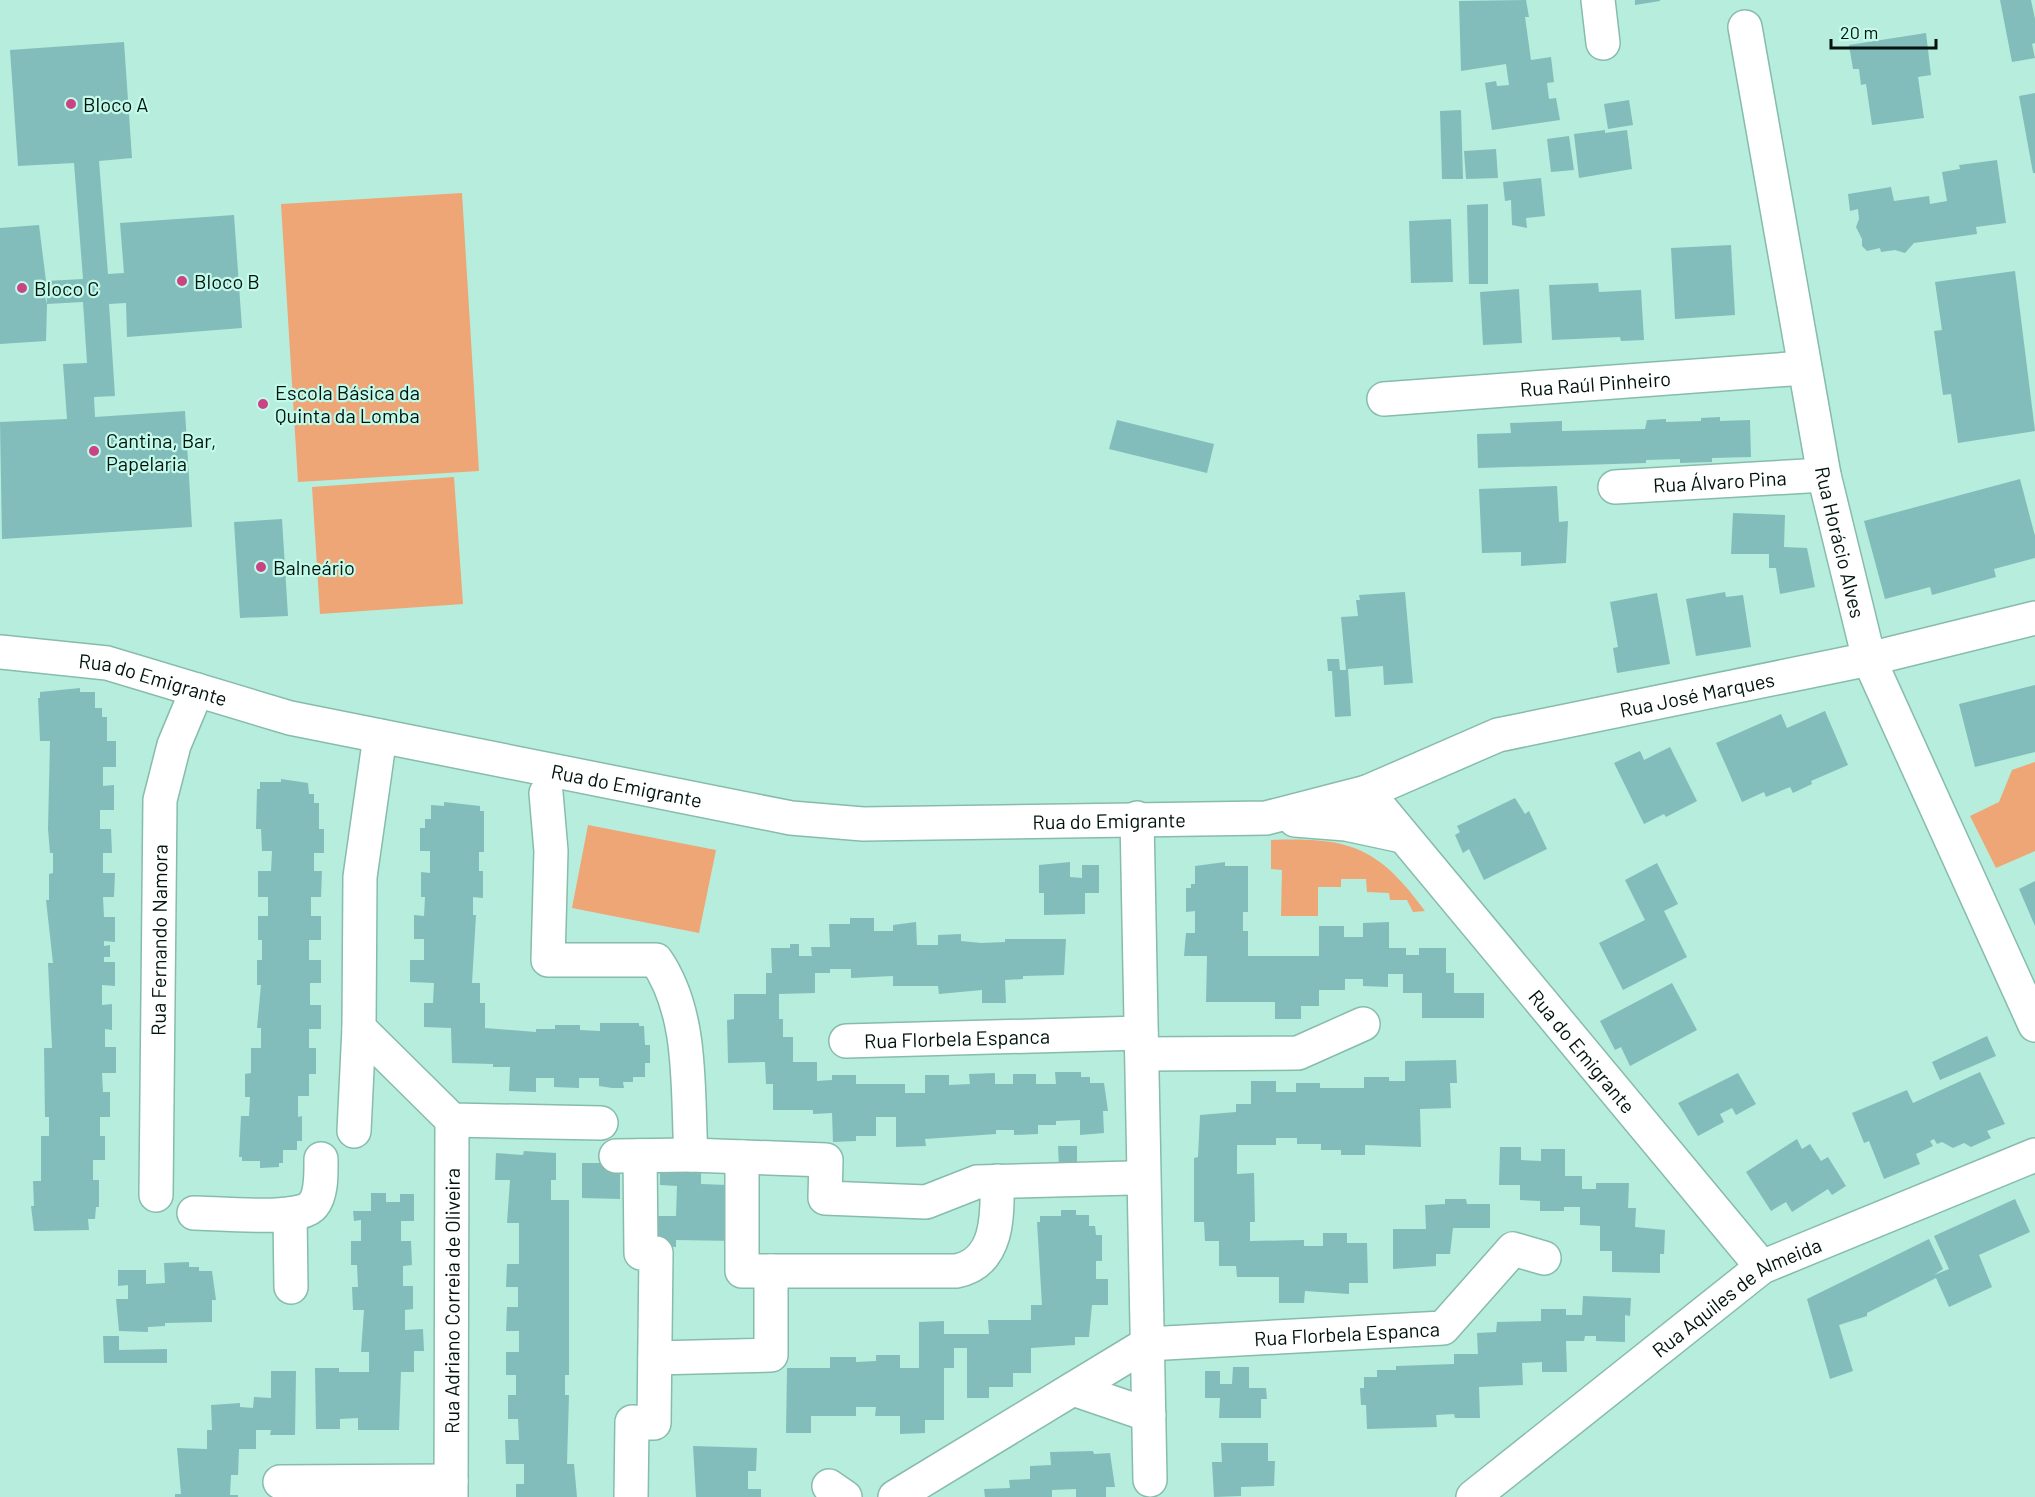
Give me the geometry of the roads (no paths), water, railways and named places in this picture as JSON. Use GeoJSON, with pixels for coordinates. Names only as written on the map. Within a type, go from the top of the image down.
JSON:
{"type":"FeatureCollection","features":[{"type":"Feature","properties":{"kind":"street"},"geometry":{"type":"LineString","coordinates":[[1598,0],[1603,43]]}},
{"type":"Feature","properties":{"kind":"street","name":"Rua Horácio Alves"},"geometry":{"type":"LineString","coordinates":[[1745,27],[1824,475],[1869,659],[2035,1025]]}},
{"type":"Feature","properties":{"kind":"street","name":"Rua Raúl Pinheiro"},"geometry":{"type":"LineString","coordinates":[[1384,399],[1804,368]]}},
{"type":"Feature","properties":{"kind":"street","name":"Rua Álvaro Pina"},"geometry":{"type":"LineString","coordinates":[[1616,487],[1824,475]]}},
{"type":"Feature","properties":{"kind":"street","name":"Rua José Marques"},"geometry":{"type":"LineString","coordinates":[[1367,792],[1498,735],[1869,659],[2035,618]]}},
{"type":"Feature","properties":{"kind":"street","name":"Rua do Emigrante"},"geometry":{"type":"LineString","coordinates":[[0,652],[107,663],[290,718],[791,818],[863,824],[1137,818],[1266,818],[1346,824],[1402,836]]}},
{"type":"Feature","properties":{"kind":"street","name":"Rua Fernando Namora"},"geometry":{"type":"LineString","coordinates":[[156,1195],[160,800],[174,745],[197,690]]}},
{"type":"Feature","properties":{"kind":"street"},"geometry":{"type":"LineString","coordinates":[[354,1131],[359,1028],[360,877],[380,736]]}},
{"type":"Feature","properties":{"kind":"street","name":"Rua do Emigrante"},"geometry":{"type":"LineString","coordinates":[[1266,818],[1367,792],[1762,1267]]}},
{"type":"Feature","properties":{"kind":"street"},"geometry":{"type":"LineString","coordinates":[[546,793],[551,851],[548,960],[656,960],[668,978],[683,1029],[691,1155]]}},
{"type":"Feature","properties":{"kind":"street"},"geometry":{"type":"LineString","coordinates":[[1137,818],[1150,1480]]}},
{"type":"Feature","properties":{"kind":"street","name":"Rua Florbela Espanca"},"geometry":{"type":"LineString","coordinates":[[846,1041],[1141,1044],[1298,1053],[1363,1024]]}},
{"type":"Feature","properties":{"kind":"street"},"geometry":{"type":"LineString","coordinates":[[359,1028],[452,1120],[601,1123]]}},
{"type":"Feature","properties":{"kind":"street","name":"Rua Adriano Correia de Oliveira"},"geometry":{"type":"LineString","coordinates":[[280,1482],[451,1489],[452,1120]]}},
{"type":"Feature","properties":{"kind":"street"},"geometry":{"type":"LineString","coordinates":[[631,1497],[632,1422],[654,1423],[656,1253],[641,1253],[628,1156],[691,1155],[826,1160],[825,1198],[926,1202],[948,1195],[966,1185],[997,1181],[1131,1178]]}},
{"type":"Feature","properties":{"kind":"street","name":"Rua Aquiles de Almeida"},"geometry":{"type":"LineString","coordinates":[[1473,1497],[1762,1267],[2035,1155]]}},
{"type":"Feature","properties":{"kind":"street"},"geometry":{"type":"LineString","coordinates":[[742,1157],[742,1271],[956,1271],[968,1269],[978,1262],[994,1233],[998,1213],[997,1181]]}},
{"type":"Feature","properties":{"kind":"street"},"geometry":{"type":"LineString","coordinates":[[194,1213],[290,1214],[307,1211],[315,1204],[320,1182],[321,1160]]}},
{"type":"Feature","properties":{"kind":"street"},"geometry":{"type":"LineString","coordinates":[[290,1214],[291,1287]]}},
{"type":"Feature","properties":{"kind":"street","name":"Rua Florbela Espanca"},"geometry":{"type":"LineString","coordinates":[[895,1497],[1147,1344],[1443,1328],[1513,1249],[1544,1258]]}},
{"type":"Feature","properties":{"kind":"street"},"geometry":{"type":"LineString","coordinates":[[655,1358],[771,1355],[771,1271]]}},
{"type":"Feature","properties":{"kind":"street"},"geometry":{"type":"LineString","coordinates":[[1073,1389],[1149,1415]]}},
{"type":"Feature","properties":{"kind":"place","name":"Bloco A"},"geometry":{"type":"Point","coordinates":[71,104]}},
{"type":"Feature","properties":{"kind":"place","name":"Bloco B"},"geometry":{"type":"Point","coordinates":[182,281]}},
{"type":"Feature","properties":{"kind":"place","name":"Bloco C"},"geometry":{"type":"Point","coordinates":[22,288]}},
{"type":"Feature","properties":{"kind":"place","name":"Escola Básica da Quinta da Lomba"},"geometry":{"type":"Point","coordinates":[263,404]}},
{"type":"Feature","properties":{"kind":"place","name":"Cantina, Bar, Papelaria"},"geometry":{"type":"Point","coordinates":[94,451]}},
{"type":"Feature","properties":{"kind":"place","name":"Balneário"},"geometry":{"type":"Point","coordinates":[261,567]}}]}
